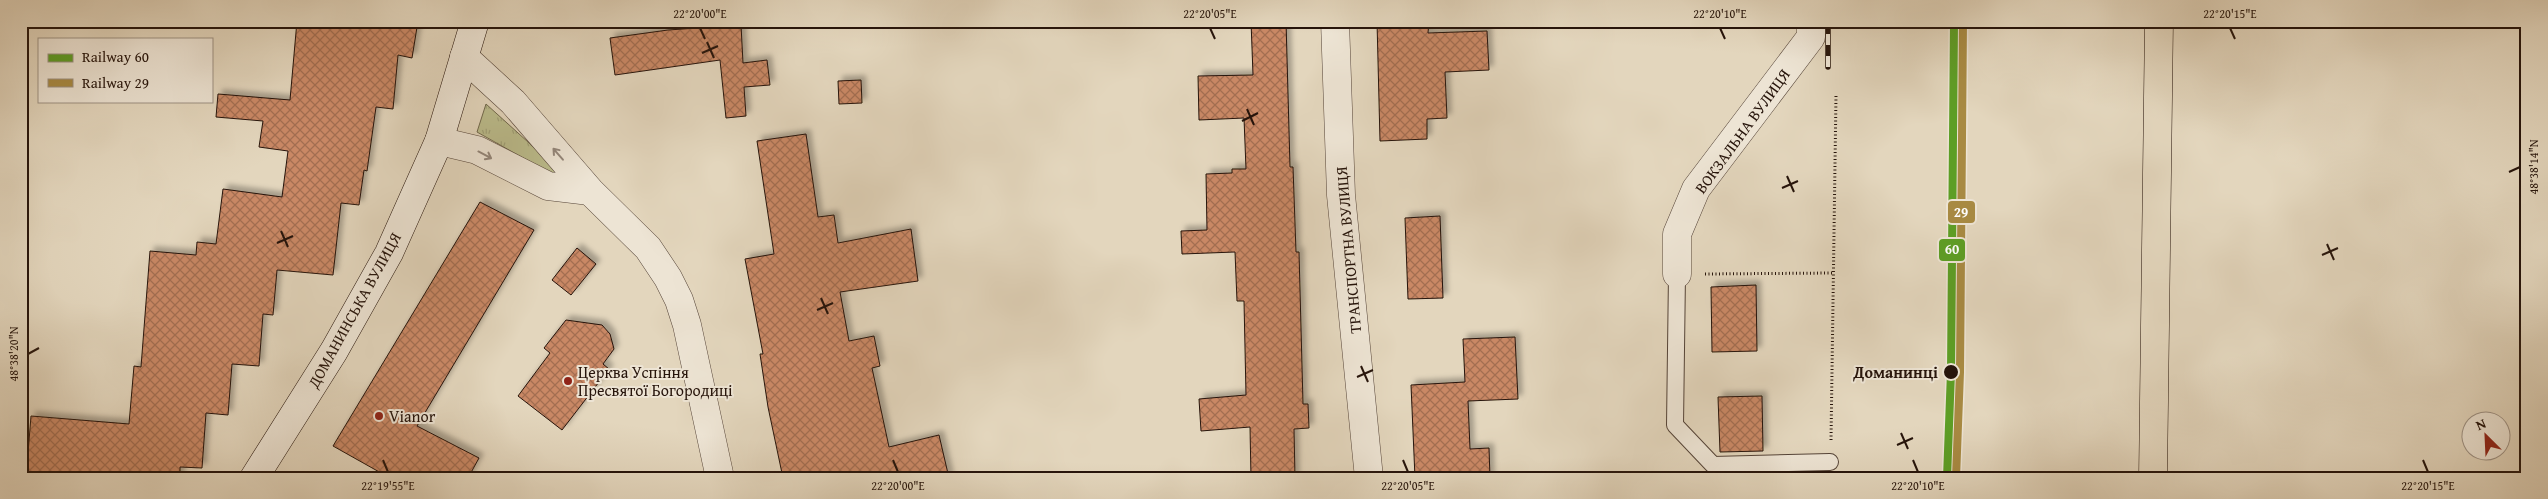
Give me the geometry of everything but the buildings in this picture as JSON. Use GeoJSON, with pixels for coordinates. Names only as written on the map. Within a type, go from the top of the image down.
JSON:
{"type":"FeatureCollection","features":[{"type":"Feature","properties":{"kind":"main road"},"geometry":{"type":"LineString","coordinates":[[2153,478],[2159,21]]}},
{"type":"Feature","properties":{"kind":"street","name":"ДОМАНИНСЬКА ВУЛИЦЯ"},"geometry":{"type":"LineString","coordinates":[[254,478],[334,350],[389,253],[439,141],[475,21]]}},
{"type":"Feature","properties":{"kind":"street","name":"ТРАНСПОРТНА ВУЛИЦЯ"},"geometry":{"type":"LineString","coordinates":[[1335,21],[1341,195],[1369,478]]}},
{"type":"Feature","properties":{"kind":"street","name":"ВОКЗАЛЬНА ВУЛИЦЯ"},"geometry":{"type":"LineString","coordinates":[[1677,274],[1677,234],[1696,190],[1811,37],[1811,21]]}},
{"type":"Feature","properties":{"kind":"street"},"geometry":{"type":"LineString","coordinates":[[464,56],[513,102],[590,191],[648,248],[679,300],[720,478]]}},
{"type":"Feature","properties":{"kind":"street"},"geometry":{"type":"LineString","coordinates":[[439,141],[477,150],[548,186],[590,191]]}},
{"type":"Feature","properties":{"kind":"lane"},"geometry":{"type":"LineString","coordinates":[[1677,274],[1675,425],[1714,465],[1830,462]]}},
{"type":"Feature","properties":{"kind":"path"},"geometry":{"type":"LineString","coordinates":[[1830,462],[1836,95]]}},
{"type":"Feature","properties":{"kind":"path"},"geometry":{"type":"LineString","coordinates":[[1677,274],[1834,273]]}},
{"type":"Feature","properties":{"kind":"green space"},"geometry":{"type":"Polygon","coordinates":[[[486,104],[560,171],[557,177],[477,132],[486,104]]]}},
{"type":"Feature","properties":{"kind":"railway"},"geometry":{"type":"LineString","coordinates":[[1828,21],[1828,67]]}},
{"type":"Feature","properties":{"kind":"rail line","name":"60"},"geometry":{"type":"LineString","coordinates":[[1947,478],[1951,372],[1954,21]]}},
{"type":"Feature","properties":{"kind":"rail line","name":"29"},"geometry":{"type":"LineString","coordinates":[[1956,478],[1960,372],[1963,21]]}},
{"type":"Feature","properties":{"kind":"place","name":"Доманинці"},"geometry":{"type":"Point","coordinates":[1951,372]}},
{"type":"Feature","properties":{"kind":"place","name":"Церква Успіння Пресвятої Богородиці"},"geometry":{"type":"Point","coordinates":[568,381]}},
{"type":"Feature","properties":{"kind":"place","name":"Vianor"},"geometry":{"type":"Point","coordinates":[379,416]}}]}
